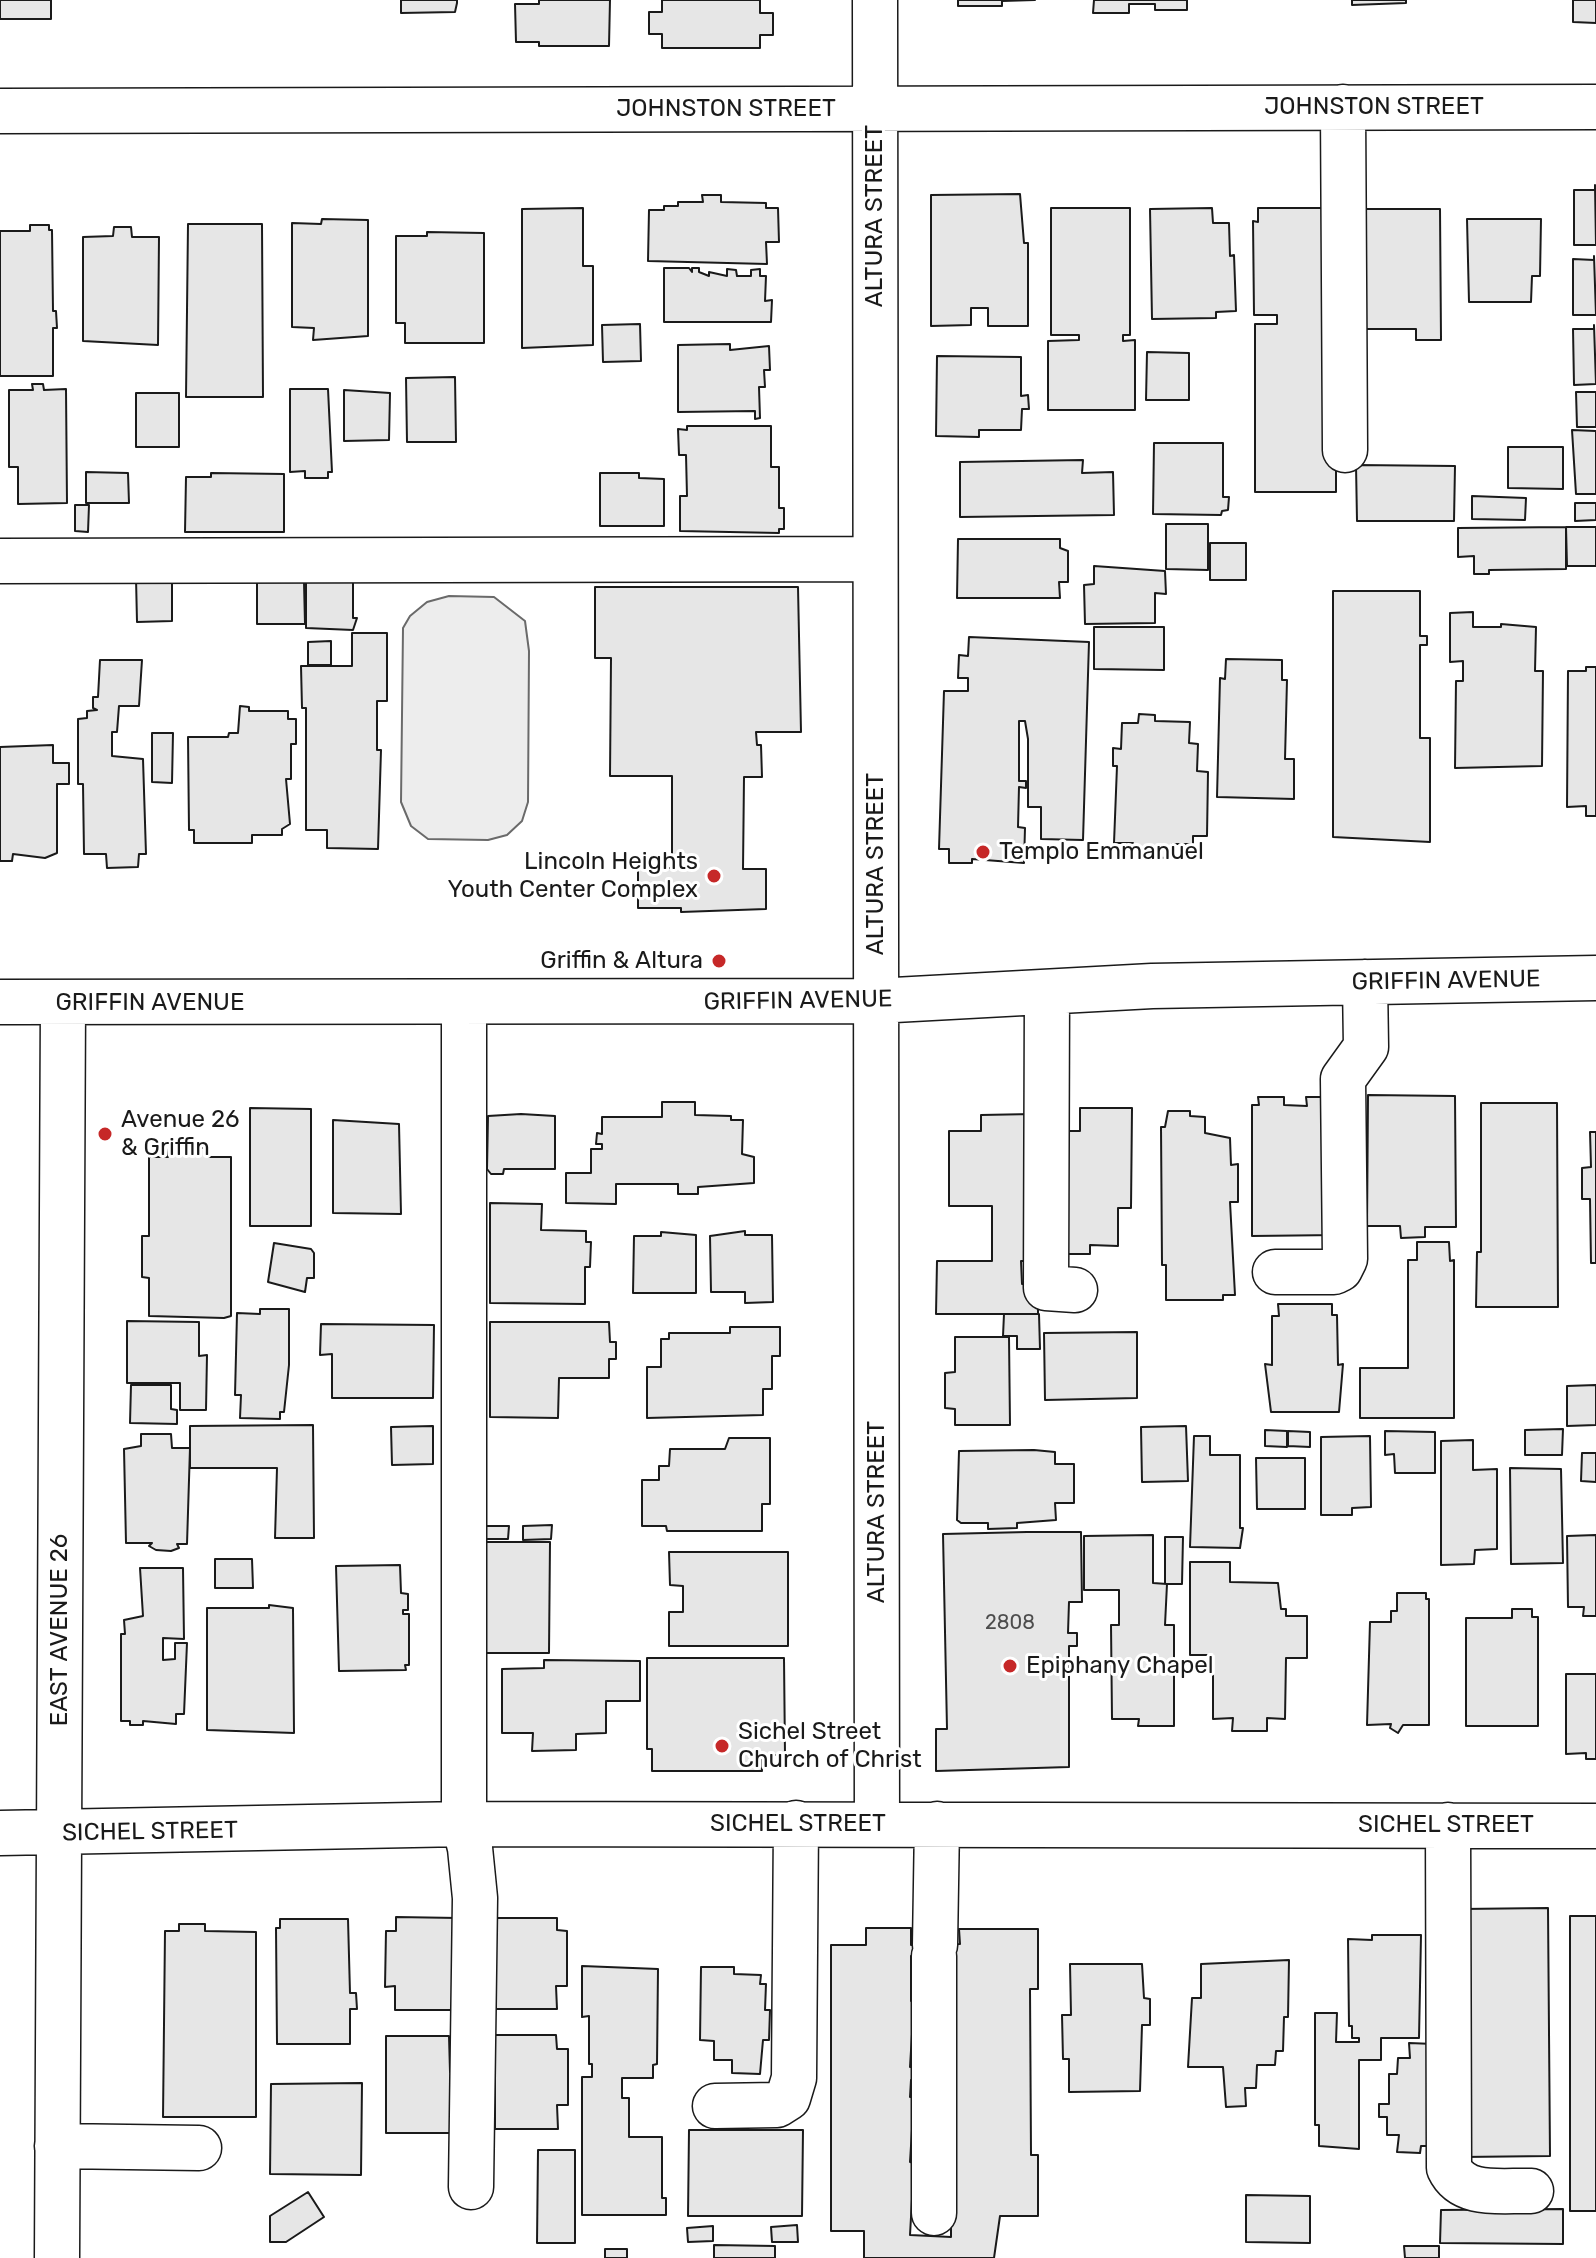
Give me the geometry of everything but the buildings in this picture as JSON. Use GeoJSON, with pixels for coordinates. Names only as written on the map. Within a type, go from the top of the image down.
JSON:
{"type":"FeatureCollection","features":[{"type":"Feature","properties":{"kind":"street","name":"ALTURA STREET"},"geometry":{"type":"LineString","coordinates":[[875,0],[877,1824]]}},
{"type":"Feature","properties":{"kind":"street"},"geometry":{"type":"LineString","coordinates":[[1343,107],[1345,450]]}},
{"type":"Feature","properties":{"kind":"street","name":"JOHNSTON STREET"},"geometry":{"type":"LineString","coordinates":[[0,111],[1596,107]]}},
{"type":"Feature","properties":{"kind":"street"},"geometry":{"type":"LineString","coordinates":[[0,561],[875,559]]}},
{"type":"Feature","properties":{"kind":"street","name":"GRIFFIN AVENUE"},"geometry":{"type":"LineString","coordinates":[[0,1002],[464,1004],[876,1001],[1047,992],[1596,978]]}},
{"type":"Feature","properties":{"kind":"street"},"geometry":{"type":"LineString","coordinates":[[1275,1272],[1334,1272],[1345,1259],[1343,1079],[1366,1047],[1365,982]]}},
{"type":"Feature","properties":{"kind":"street"},"geometry":{"type":"LineString","coordinates":[[1047,992],[1046,1288],[1075,1290]]}},
{"type":"Feature","properties":{"kind":"street","name":"EAST AVENUE 26"},"geometry":{"type":"LineString","coordinates":[[57,2258],[63,1003]]}},
{"type":"Feature","properties":{"kind":"street"},"geometry":{"type":"LineString","coordinates":[[464,1004],[464,1824],[470,1848],[475,1898],[471,2187]]}},
{"type":"Feature","properties":{"kind":"street"},"geometry":{"type":"LineString","coordinates":[[715,2106],[777,2105],[788,2098],[794,2078],[796,1823]]}},
{"type":"Feature","properties":{"kind":"street","name":"SICHEL STREET"},"geometry":{"type":"LineString","coordinates":[[0,1833],[59,1835],[464,1824],[1596,1826]]}},
{"type":"Feature","properties":{"kind":"street"},"geometry":{"type":"LineString","coordinates":[[934,2213],[937,1824]]}},
{"type":"Feature","properties":{"kind":"street"},"geometry":{"type":"LineString","coordinates":[[1448,1825],[1449,2168],[1455,2181],[1468,2188],[1531,2191]]}},
{"type":"Feature","properties":{"kind":"street"},"geometry":{"type":"LineString","coordinates":[[57,2146],[199,2148]]}},
{"type":"Feature","properties":{"kind":"shaded area"},"geometry":{"type":"Polygon","coordinates":[[[449,596],[494,597],[525,621],[529,651],[528,802],[522,821],[507,835],[488,840],[428,839],[411,826],[401,802],[403,628],[410,616],[427,602],[449,596]]]}},
{"type":"Feature","properties":{"kind":"place","name":"Templo Emmanuel"},"geometry":{"type":"Point","coordinates":[983,852]}},
{"type":"Feature","properties":{"kind":"place","name":"Lincoln Heights Youth Center Complex"},"geometry":{"type":"Point","coordinates":[714,876]}},
{"type":"Feature","properties":{"kind":"place","name":"Griffin & Altura"},"geometry":{"type":"Point","coordinates":[719,961]}},
{"type":"Feature","properties":{"kind":"place","name":"Avenue 26 & Griffin"},"geometry":{"type":"Point","coordinates":[105,1134]}},
{"type":"Feature","properties":{"kind":"place","name":"Epiphany Chapel"},"geometry":{"type":"Point","coordinates":[1010,1666]}},
{"type":"Feature","properties":{"kind":"place","name":"Sichel Street Church of Christ"},"geometry":{"type":"Point","coordinates":[722,1746]}}]}
